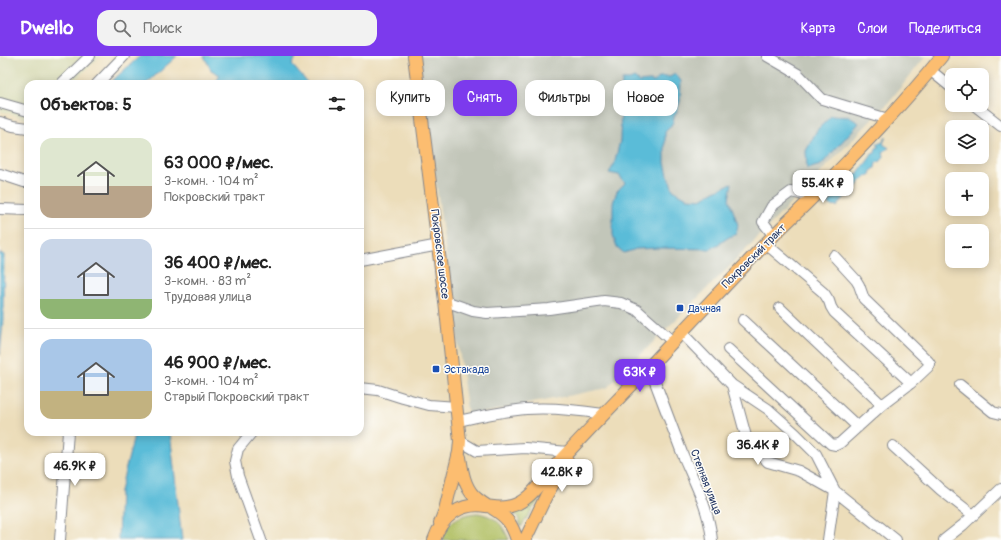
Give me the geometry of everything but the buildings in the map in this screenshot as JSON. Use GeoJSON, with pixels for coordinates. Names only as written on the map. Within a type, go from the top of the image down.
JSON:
{"type":"FeatureCollection","features":[{"type":"Feature","properties":{"kind":"main road","name":"Покровское шоссе"},"geometry":{"type":"LineString","coordinates":[[414,56],[446,301],[457,407],[459,447],[463,473],[468,487],[474,495],[489,507],[502,514],[510,522],[516,540]]}},
{"type":"Feature","properties":{"kind":"main road","name":"Покровский тракт"},"geometry":{"type":"LineString","coordinates":[[582,438],[718,292],[888,119],[942,56]]}},
{"type":"Feature","properties":{"kind":"main road"},"geometry":{"type":"LineString","coordinates":[[438,528],[447,517],[460,509],[471,505],[502,508],[512,506],[522,501],[582,438]]}},
{"type":"Feature","properties":{"kind":"main road"},"geometry":{"type":"LineString","coordinates":[[525,540],[546,496],[582,438]]}},
{"type":"Feature","properties":{"kind":"main road","name":"Покровское шоссе"},"geometry":{"type":"LineString","coordinates":[[434,540],[445,510],[459,447]]}},
{"type":"Feature","properties":{"kind":"street"},"geometry":{"type":"LineString","coordinates":[[65,80],[90,56]]}},
{"type":"Feature","properties":{"kind":"street"},"geometry":{"type":"LineString","coordinates":[[101,80],[124,56]]}},
{"type":"Feature","properties":{"kind":"street"},"geometry":{"type":"LineString","coordinates":[[767,56],[798,74],[822,100],[888,119]]}},
{"type":"Feature","properties":{"kind":"street"},"geometry":{"type":"LineString","coordinates":[[930,70],[945,82]]}},
{"type":"Feature","properties":{"kind":"street"},"geometry":{"type":"LineString","coordinates":[[0,103],[24,110]]}},
{"type":"Feature","properties":{"kind":"street"},"geometry":{"type":"LineString","coordinates":[[983,112],[1001,126]]}},
{"type":"Feature","properties":{"kind":"street"},"geometry":{"type":"LineString","coordinates":[[0,122],[24,127]]}},
{"type":"Feature","properties":{"kind":"street"},"geometry":{"type":"LineString","coordinates":[[0,174],[24,182]]}},
{"type":"Feature","properties":{"kind":"street"},"geometry":{"type":"LineString","coordinates":[[813,197],[791,192],[772,206],[763,222],[770,240],[824,293],[834,312],[911,383]]}},
{"type":"Feature","properties":{"kind":"street"},"geometry":{"type":"LineString","coordinates":[[0,209],[24,210]]}},
{"type":"Feature","properties":{"kind":"street"},"geometry":{"type":"LineString","coordinates":[[364,259],[439,245]]}},
{"type":"Feature","properties":{"kind":"street"},"geometry":{"type":"LineString","coordinates":[[728,349],[831,444],[836,445],[840,444],[882,405],[911,383],[930,364],[864,299],[856,280],[834,256]]}},
{"type":"Feature","properties":{"kind":"street"},"geometry":{"type":"LineString","coordinates":[[446,301],[473,311],[487,313],[549,309],[604,301],[621,303],[637,310],[672,341]]}},
{"type":"Feature","properties":{"kind":"street"},"geometry":{"type":"LineString","coordinates":[[780,308],[882,405]]}},
{"type":"Feature","properties":{"kind":"street"},"geometry":{"type":"LineString","coordinates":[[743,320],[858,427]]}},
{"type":"Feature","properties":{"kind":"street"},"geometry":{"type":"LineString","coordinates":[[681,332],[732,384],[768,409],[816,454],[835,491],[828,540]]}},
{"type":"Feature","properties":{"kind":"street","name":"Степная улица"},"geometry":{"type":"LineString","coordinates":[[649,366],[682,452],[701,495],[711,529],[712,540]]}},
{"type":"Feature","properties":{"kind":"street"},"geometry":{"type":"LineString","coordinates":[[732,384],[747,440],[768,462],[799,471],[835,491],[896,540]]}},
{"type":"Feature","properties":{"kind":"street"},"geometry":{"type":"LineString","coordinates":[[960,385],[993,412],[1001,414]]}},
{"type":"Feature","properties":{"kind":"street"},"geometry":{"type":"LineString","coordinates":[[364,388],[378,390],[429,405],[457,407]]}},
{"type":"Feature","properties":{"kind":"street"},"geometry":{"type":"LineString","coordinates":[[458,421],[527,409],[577,410],[603,414]]}},
{"type":"Feature","properties":{"kind":"street"},"geometry":{"type":"LineString","coordinates":[[60,540],[68,436]]}},
{"type":"Feature","properties":{"kind":"street"},"geometry":{"type":"LineString","coordinates":[[249,436],[238,449],[235,461],[238,476],[261,540]]}},
{"type":"Feature","properties":{"kind":"street"},"geometry":{"type":"LineString","coordinates":[[893,446],[941,490],[973,515]]}},
{"type":"Feature","properties":{"kind":"street"},"geometry":{"type":"LineString","coordinates":[[459,447],[477,451],[525,448],[568,452]]}},
{"type":"Feature","properties":{"kind":"street"},"geometry":{"type":"LineString","coordinates":[[944,540],[1001,489]]}},
{"type":"Feature","properties":{"kind":"shaded area"},"geometry":{"type":"Polygon","coordinates":[[[0,56],[101,56],[75,80],[24,80],[24,118],[0,111],[0,56]]]}},
{"type":"Feature","properties":{"kind":"shaded area"},"geometry":{"type":"Polygon","coordinates":[[[419,56],[926,56],[888,103],[730,266],[607,388],[468,416],[427,116],[445,116],[445,80],[422,80],[419,56]]]}},
{"type":"Feature","properties":{"kind":"green space"},"geometry":{"type":"Polygon","coordinates":[[[553,477],[521,527],[518,517],[511,511],[553,477]]]}},
{"type":"Feature","properties":{"kind":"green space"},"geometry":{"type":"Polygon","coordinates":[[[478,513],[498,522],[504,529],[509,540],[442,540],[447,528],[455,520],[466,515],[478,513]]]}},
{"type":"Feature","properties":{"kind":"water"},"geometry":{"type":"Polygon","coordinates":[[[140,56],[177,56],[150,80],[113,80],[140,56]]]}},
{"type":"Feature","properties":{"kind":"water"},"geometry":{"type":"Polygon","coordinates":[[[204,56],[297,56],[292,65],[305,80],[217,80],[220,75],[211,70],[204,56]]]}},
{"type":"Feature","properties":{"kind":"water"},"geometry":{"type":"Polygon","coordinates":[[[675,74],[681,81],[680,102],[678,108],[678,80],[656,80],[660,77],[670,77],[675,74]]]}},
{"type":"Feature","properties":{"kind":"water"},"geometry":{"type":"Polygon","coordinates":[[[621,116],[674,116],[673,122],[665,132],[665,163],[673,190],[687,198],[701,199],[732,183],[729,199],[738,225],[736,234],[711,249],[636,249],[624,253],[617,247],[613,235],[613,203],[617,191],[625,183],[619,175],[609,173],[614,165],[620,141],[621,116]]]}},
{"type":"Feature","properties":{"kind":"water"},"geometry":{"type":"Polygon","coordinates":[[[831,116],[849,117],[859,123],[821,165],[807,169],[806,151],[817,130],[831,116]]]}},
{"type":"Feature","properties":{"kind":"water"},"geometry":{"type":"Polygon","coordinates":[[[886,136],[883,144],[889,148],[883,152],[884,156],[881,161],[876,163],[875,168],[870,172],[871,175],[867,176],[852,189],[852,191],[850,191],[837,207],[835,205],[833,207],[828,203],[837,196],[836,193],[842,187],[844,188],[844,185],[849,179],[853,180],[854,174],[857,174],[860,171],[872,154],[875,153],[876,148],[879,147],[877,143],[881,143],[886,136]]]}},
{"type":"Feature","properties":{"kind":"water"},"geometry":{"type":"Polygon","coordinates":[[[0,253],[4,255],[3,321],[0,355],[0,253]]]}},
{"type":"Feature","properties":{"kind":"water"},"geometry":{"type":"Polygon","coordinates":[[[134,436],[170,436],[182,540],[118,540],[120,491],[134,436]]]}},
{"type":"Feature","properties":{"kind":"place","name":"Дачная"},"geometry":{"type":"Point","coordinates":[680,308]}},
{"type":"Feature","properties":{"kind":"place","name":"Эстакада"},"geometry":{"type":"Point","coordinates":[436,369]}}]}
